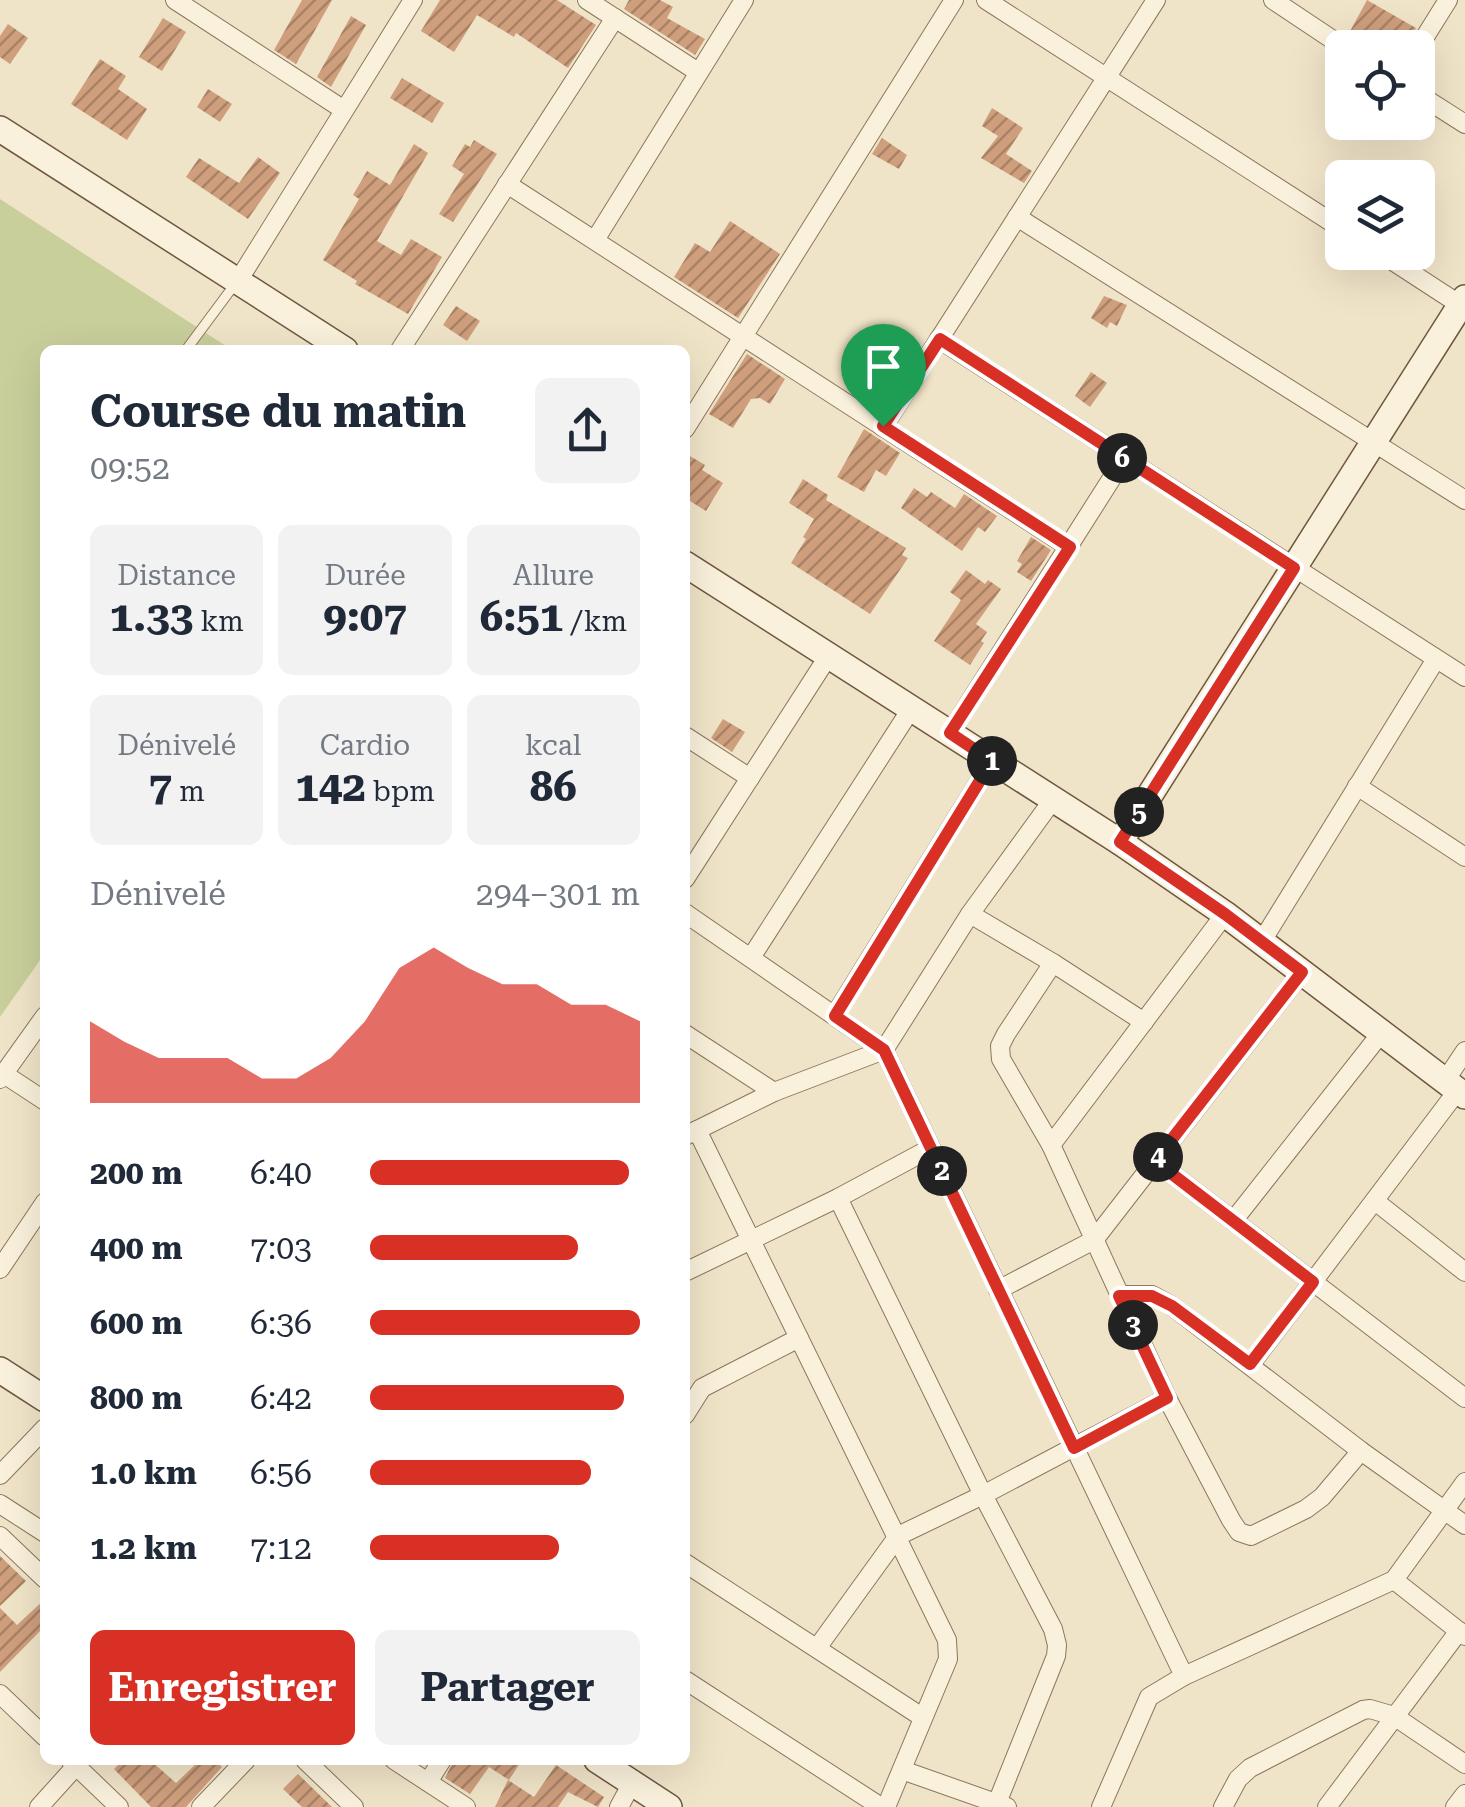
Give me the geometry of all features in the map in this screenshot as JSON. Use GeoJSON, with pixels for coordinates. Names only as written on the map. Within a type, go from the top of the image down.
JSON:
{"type":"FeatureCollection","features":[{"type":"Feature","properties":{"kind":"main road"},"geometry":{"type":"LineString","coordinates":[[0,128],[337,345]]}},
{"type":"Feature","properties":{"kind":"main road"},"geometry":{"type":"LineString","coordinates":[[1120,842],[1464,304]]}},
{"type":"Feature","properties":{"kind":"main road"},"geometry":{"type":"LineString","coordinates":[[690,567],[1120,842],[1225,914],[1456,1089]]}},
{"type":"Feature","properties":{"kind":"main road"},"geometry":{"type":"LineString","coordinates":[[0,1370],[40,1389]]}},
{"type":"Feature","properties":{"kind":"main road"},"geometry":{"type":"LineString","coordinates":[[605,1765],[669,1807]]}},
{"type":"Feature","properties":{"kind":"street"},"geometry":{"type":"LineString","coordinates":[[238,281],[412,0]]}},
{"type":"Feature","properties":{"kind":"street"},"geometry":{"type":"LineString","coordinates":[[587,0],[698,72]]}},
{"type":"Feature","properties":{"kind":"street"},"geometry":{"type":"LineString","coordinates":[[595,240],[744,0]]}},
{"type":"Feature","properties":{"kind":"street"},"geometry":{"type":"LineString","coordinates":[[690,422],[954,0]]}},
{"type":"Feature","properties":{"kind":"street"},"geometry":{"type":"LineString","coordinates":[[986,0],[1325,217]]}},
{"type":"Feature","properties":{"kind":"street"},"geometry":{"type":"LineString","coordinates":[[883,426],[1156,0]]}},
{"type":"Feature","properties":{"kind":"street"},"geometry":{"type":"LineString","coordinates":[[1273,0],[1325,35]]}},
{"type":"Feature","properties":{"kind":"street"},"geometry":{"type":"LineString","coordinates":[[1429,30],[1448,0]]}},
{"type":"Feature","properties":{"kind":"street"},"geometry":{"type":"LineString","coordinates":[[183,2],[344,110]]}},
{"type":"Feature","properties":{"kind":"street"},"geometry":{"type":"LineString","coordinates":[[403,345],[615,18]]}},
{"type":"Feature","properties":{"kind":"street"},"geometry":{"type":"LineString","coordinates":[[1435,105],[1465,124]]}},
{"type":"Feature","properties":{"kind":"street"},"geometry":{"type":"LineString","coordinates":[[508,184],[1070,547]]}},
{"type":"Feature","properties":{"kind":"street"},"geometry":{"type":"LineString","coordinates":[[1017,217],[1465,500]]}},
{"type":"Feature","properties":{"kind":"street"},"geometry":{"type":"LineString","coordinates":[[1408,270],[1464,304]]}},
{"type":"Feature","properties":{"kind":"street"},"geometry":{"type":"LineString","coordinates":[[940,339],[1465,677]]}},
{"type":"Feature","properties":{"kind":"street"},"geometry":{"type":"LineString","coordinates":[[950,733],[1124,459]]}},
{"type":"Feature","properties":{"kind":"street"},"geometry":{"type":"LineString","coordinates":[[690,864],[828,656]]}},
{"type":"Feature","properties":{"kind":"street"},"geometry":{"type":"LineString","coordinates":[[1262,942],[1436,659]]}},
{"type":"Feature","properties":{"kind":"street"},"geometry":{"type":"LineString","coordinates":[[752,956],[911,708]]}},
{"type":"Feature","properties":{"kind":"street"},"geometry":{"type":"LineString","coordinates":[[690,739],[750,778]]}},
{"type":"Feature","properties":{"kind":"street"},"geometry":{"type":"LineString","coordinates":[[835,1016],[992,761]]}},
{"type":"Feature","properties":{"kind":"street"},"geometry":{"type":"LineString","coordinates":[[1358,786],[1465,857]]}},
{"type":"Feature","properties":{"kind":"street"},"geometry":{"type":"LineString","coordinates":[[690,1683],[883,1807],[950,1650],[752,1240],[691,1133],[774,1092],[884,1050],[970,914],[1052,801]]}},
{"type":"Feature","properties":{"kind":"street"},"geometry":{"type":"LineString","coordinates":[[970,914],[1144,1022]]}},
{"type":"Feature","properties":{"kind":"street"},"geometry":{"type":"LineString","coordinates":[[1052,1145],[1225,914]]}},
{"type":"Feature","properties":{"kind":"street"},"geometry":{"type":"LineString","coordinates":[[690,916],[884,1050],[1184,1676]]}},
{"type":"Feature","properties":{"kind":"street"},"geometry":{"type":"LineString","coordinates":[[1052,962],[1000,1046],[1002,1059],[1052,1145],[1167,1398],[1231,1520],[1239,1532],[1252,1536],[1306,1509],[1322,1497],[1361,1451]]}},
{"type":"Feature","properties":{"kind":"street"},"geometry":{"type":"LineString","coordinates":[[998,1290],[1094,1240],[1302,972]]}},
{"type":"Feature","properties":{"kind":"street"},"geometry":{"type":"LineString","coordinates":[[40,1023],[2,1076],[40,1098]]}},
{"type":"Feature","properties":{"kind":"street"},"geometry":{"type":"LineString","coordinates":[[1233,1221],[1382,1032]]}},
{"type":"Feature","properties":{"kind":"street"},"geometry":{"type":"LineString","coordinates":[[690,1037],[774,1092]]}},
{"type":"Feature","properties":{"kind":"street"},"geometry":{"type":"LineString","coordinates":[[1250,1364],[1456,1089],[1465,1051]]}},
{"type":"Feature","properties":{"kind":"street"},"geometry":{"type":"LineString","coordinates":[[690,1270],[931,1148]]}},
{"type":"Feature","properties":{"kind":"street"},"geometry":{"type":"LineString","coordinates":[[1155,1161],[1465,1398]]}},
{"type":"Feature","properties":{"kind":"street"},"geometry":{"type":"LineString","coordinates":[[838,1198],[1057,1645],[1002,1805],[902,1770]]}},
{"type":"Feature","properties":{"kind":"street"},"geometry":{"type":"LineString","coordinates":[[1375,1202],[1465,1272]]}},
{"type":"Feature","properties":{"kind":"street"},"geometry":{"type":"LineString","coordinates":[[0,1269],[40,1209]]}},
{"type":"Feature","properties":{"kind":"street"},"geometry":{"type":"LineString","coordinates":[[1119,1296],[1152,1296],[1162,1301],[1465,1524]]}},
{"type":"Feature","properties":{"kind":"street"},"geometry":{"type":"LineString","coordinates":[[690,1406],[702,1388],[798,1338]]}},
{"type":"Feature","properties":{"kind":"street"},"geometry":{"type":"LineString","coordinates":[[816,1648],[898,1536],[1167,1398]]}},
{"type":"Feature","properties":{"kind":"street"},"geometry":{"type":"LineString","coordinates":[[0,1475],[40,1433]]}},
{"type":"Feature","properties":{"kind":"street"},"geometry":{"type":"LineString","coordinates":[[1101,1807],[1150,1697],[1184,1676],[1394,1580],[1465,1482]]}},
{"type":"Feature","properties":{"kind":"street"},"geometry":{"type":"LineString","coordinates":[[0,1504],[40,1531]]}},
{"type":"Feature","properties":{"kind":"street"},"geometry":{"type":"LineString","coordinates":[[0,1536],[40,1574]]}},
{"type":"Feature","properties":{"kind":"street"},"geometry":{"type":"LineString","coordinates":[[690,1565],[922,1717]]}},
{"type":"Feature","properties":{"kind":"street"},"geometry":{"type":"LineString","coordinates":[[1327,1807],[1394,1716],[1462,1634],[1394,1580]]}},
{"type":"Feature","properties":{"kind":"street"},"geometry":{"type":"LineString","coordinates":[[0,1694],[40,1731]]}},
{"type":"Feature","properties":{"kind":"street"},"geometry":{"type":"LineString","coordinates":[[1222,1807],[1238,1779],[1250,1768],[1363,1710],[1394,1716],[1465,1764]]}},
{"type":"Feature","properties":{"kind":"street"},"geometry":{"type":"LineString","coordinates":[[38,1807],[71,1765]]}},
{"type":"Feature","properties":{"kind":"street"},"geometry":{"type":"LineString","coordinates":[[75,1765],[119,1807]]}},
{"type":"Feature","properties":{"kind":"street"},"geometry":{"type":"LineString","coordinates":[[201,1807],[236,1765]]}},
{"type":"Feature","properties":{"kind":"street"},"geometry":{"type":"LineString","coordinates":[[310,1765],[354,1807]]}},
{"type":"Feature","properties":{"kind":"street"},"geometry":{"type":"LineString","coordinates":[[402,1765],[466,1807]]}},
{"type":"Feature","properties":{"kind":"street"},"geometry":{"type":"LineString","coordinates":[[428,1782],[439,1765]]}},
{"type":"Feature","properties":{"kind":"street"},"geometry":{"type":"LineString","coordinates":[[619,1807],[632,1783]]}},
{"type":"Feature","properties":{"kind":"street"},"geometry":{"type":"LineString","coordinates":[[1455,1807],[1465,1794]]}},
{"type":"Feature","properties":{"kind":"lane"},"geometry":{"type":"LineString","coordinates":[[190,345],[238,281]]}},
{"type":"Feature","properties":{"kind":"green space"},"geometry":{"type":"Polygon","coordinates":[[[0,199],[224,345],[40,345],[40,960],[0,1017],[0,199]]]}},
{"type":"Feature","properties":{"kind":"building"},"geometry":{"type":"Polygon","coordinates":[[[302,0],[332,0],[296,64],[274,50],[302,0]]]}},
{"type":"Feature","properties":{"kind":"building"},"geometry":{"type":"Polygon","coordinates":[[[440,0],[557,0],[596,25],[568,68],[516,33],[514,37],[477,15],[454,52],[421,31],[440,0]]]}},
{"type":"Feature","properties":{"kind":"building"},"geometry":{"type":"Polygon","coordinates":[[[629,0],[660,0],[673,7],[667,18],[705,39],[695,55],[624,9],[629,0]]]}},
{"type":"Feature","properties":{"kind":"building"},"geometry":{"type":"Polygon","coordinates":[[[1367,0],[1416,28],[1415,30],[1351,30],[1367,0]]]}},
{"type":"Feature","properties":{"kind":"building"},"geometry":{"type":"Polygon","coordinates":[[[351,16],[366,25],[331,87],[317,77],[351,16]]]}},
{"type":"Feature","properties":{"kind":"building"},"geometry":{"type":"Polygon","coordinates":[[[163,18],[186,32],[162,71],[139,57],[163,18]]]}},
{"type":"Feature","properties":{"kind":"building"},"geometry":{"type":"Polygon","coordinates":[[[8,24],[28,38],[10,64],[0,57],[0,36],[8,24]]]}},
{"type":"Feature","properties":{"kind":"building"},"geometry":{"type":"Polygon","coordinates":[[[100,59],[126,76],[118,89],[147,109],[127,140],[71,104],[100,59]]]}},
{"type":"Feature","properties":{"kind":"building"},"geometry":{"type":"Polygon","coordinates":[[[402,78],[444,103],[432,123],[390,98],[402,78]]]}},
{"type":"Feature","properties":{"kind":"building"},"geometry":{"type":"Polygon","coordinates":[[[208,89],[232,104],[220,122],[197,107],[208,89]]]}},
{"type":"Feature","properties":{"kind":"building"},"geometry":{"type":"Polygon","coordinates":[[[992,108],[1023,128],[1006,154],[1032,171],[1024,183],[981,158],[998,136],[982,126],[992,108]]]}},
{"type":"Feature","properties":{"kind":"building"},"geometry":{"type":"Polygon","coordinates":[[[882,138],[907,155],[899,169],[872,154],[882,138]]]}},
{"type":"Feature","properties":{"kind":"building"},"geometry":{"type":"Polygon","coordinates":[[[474,140],[497,154],[453,222],[439,214],[464,174],[452,166],[465,144],[470,147],[474,140]]]}},
{"type":"Feature","properties":{"kind":"building"},"geometry":{"type":"Polygon","coordinates":[[[414,144],[428,153],[377,241],[401,255],[411,239],[442,257],[408,314],[355,284],[357,281],[323,260],[359,199],[353,195],[367,171],[390,185],[414,144]]]}},
{"type":"Feature","properties":{"kind":"building"},"geometry":{"type":"Polygon","coordinates":[[[258,157],[280,173],[248,219],[186,177],[199,158],[239,183],[258,157]]]}},
{"type":"Feature","properties":{"kind":"building"},"geometry":{"type":"Polygon","coordinates":[[[730,221],[780,254],[738,318],[674,277],[695,243],[710,252],[730,221]]]}},
{"type":"Feature","properties":{"kind":"building"},"geometry":{"type":"Polygon","coordinates":[[[1104,296],[1127,305],[1117,326],[1110,322],[1107,328],[1091,318],[1104,296]]]}},
{"type":"Feature","properties":{"kind":"building"},"geometry":{"type":"Polygon","coordinates":[[[456,306],[480,321],[467,341],[443,325],[456,306]]]}},
{"type":"Feature","properties":{"kind":"building"},"geometry":{"type":"Polygon","coordinates":[[[747,354],[785,379],[770,404],[760,398],[751,399],[733,428],[709,414],[747,354]]]}},
{"type":"Feature","properties":{"kind":"building"},"geometry":{"type":"Polygon","coordinates":[[[1091,372],[1107,383],[1090,407],[1075,396],[1091,372]]]}},
{"type":"Feature","properties":{"kind":"building"},"geometry":{"type":"Polygon","coordinates":[[[864,429],[900,453],[886,476],[876,470],[864,492],[837,477],[864,429]]]}},
{"type":"Feature","properties":{"kind":"building"},"geometry":{"type":"Polygon","coordinates":[[[690,456],[705,465],[702,470],[723,483],[706,511],[690,501],[690,456]]]}},
{"type":"Feature","properties":{"kind":"building"},"geometry":{"type":"Polygon","coordinates":[[[803,479],[828,495],[826,500],[906,548],[902,555],[908,558],[870,614],[791,563],[814,519],[789,503],[803,479]]]}},
{"type":"Feature","properties":{"kind":"building"},"geometry":{"type":"Polygon","coordinates":[[[914,488],[927,497],[931,492],[955,508],[964,494],[997,516],[985,532],[978,527],[962,551],[901,508],[914,488]]]}},
{"type":"Feature","properties":{"kind":"building"},"geometry":{"type":"Polygon","coordinates":[[[1031,537],[1051,550],[1031,581],[1017,572],[1022,564],[1017,561],[1031,537]]]}},
{"type":"Feature","properties":{"kind":"building"},"geometry":{"type":"Polygon","coordinates":[[[966,570],[985,584],[988,580],[1001,589],[976,624],[987,632],[970,665],[934,641],[961,600],[950,592],[966,570]]]}},
{"type":"Feature","properties":{"kind":"building"},"geometry":{"type":"Polygon","coordinates":[[[723,719],[745,732],[732,752],[711,738],[723,719]]]}},
{"type":"Feature","properties":{"kind":"building"},"geometry":{"type":"Polygon","coordinates":[[[0,1556],[26,1581],[0,1606],[0,1556]]]}},
{"type":"Feature","properties":{"kind":"building"},"geometry":{"type":"Polygon","coordinates":[[[40,1604],[40,1631],[0,1672],[0,1608],[17,1625],[40,1604]]]}},
{"type":"Feature","properties":{"kind":"building"},"geometry":{"type":"Polygon","coordinates":[[[118,1765],[156,1765],[176,1783],[195,1765],[222,1767],[186,1807],[151,1807],[114,1769],[118,1765]]]}},
{"type":"Feature","properties":{"kind":"building"},"geometry":{"type":"Polygon","coordinates":[[[452,1765],[519,1765],[509,1780],[489,1767],[470,1794],[445,1778],[452,1765]]]}},
{"type":"Feature","properties":{"kind":"building"},"geometry":{"type":"Polygon","coordinates":[[[556,1765],[604,1797],[598,1807],[568,1792],[558,1807],[495,1807],[508,1780],[534,1797],[556,1765]]]}},
{"type":"Feature","properties":{"kind":"building"},"geometry":{"type":"Polygon","coordinates":[[[298,1774],[332,1807],[302,1807],[283,1789],[298,1774]]]}},
{"type":"Feature","properties":{"kind":"route"},"geometry":{"type":"LineString","coordinates":[[940,339],[1294,568],[1120,842],[1302,972],[1155,1161],[1313,1282],[1250,1364],[1172,1306],[1152,1296],[1119,1296],[1167,1398],[1074,1448],[884,1050],[835,1016],[992,761],[950,733],[1070,547],[883,426],[940,339]]}}]}
